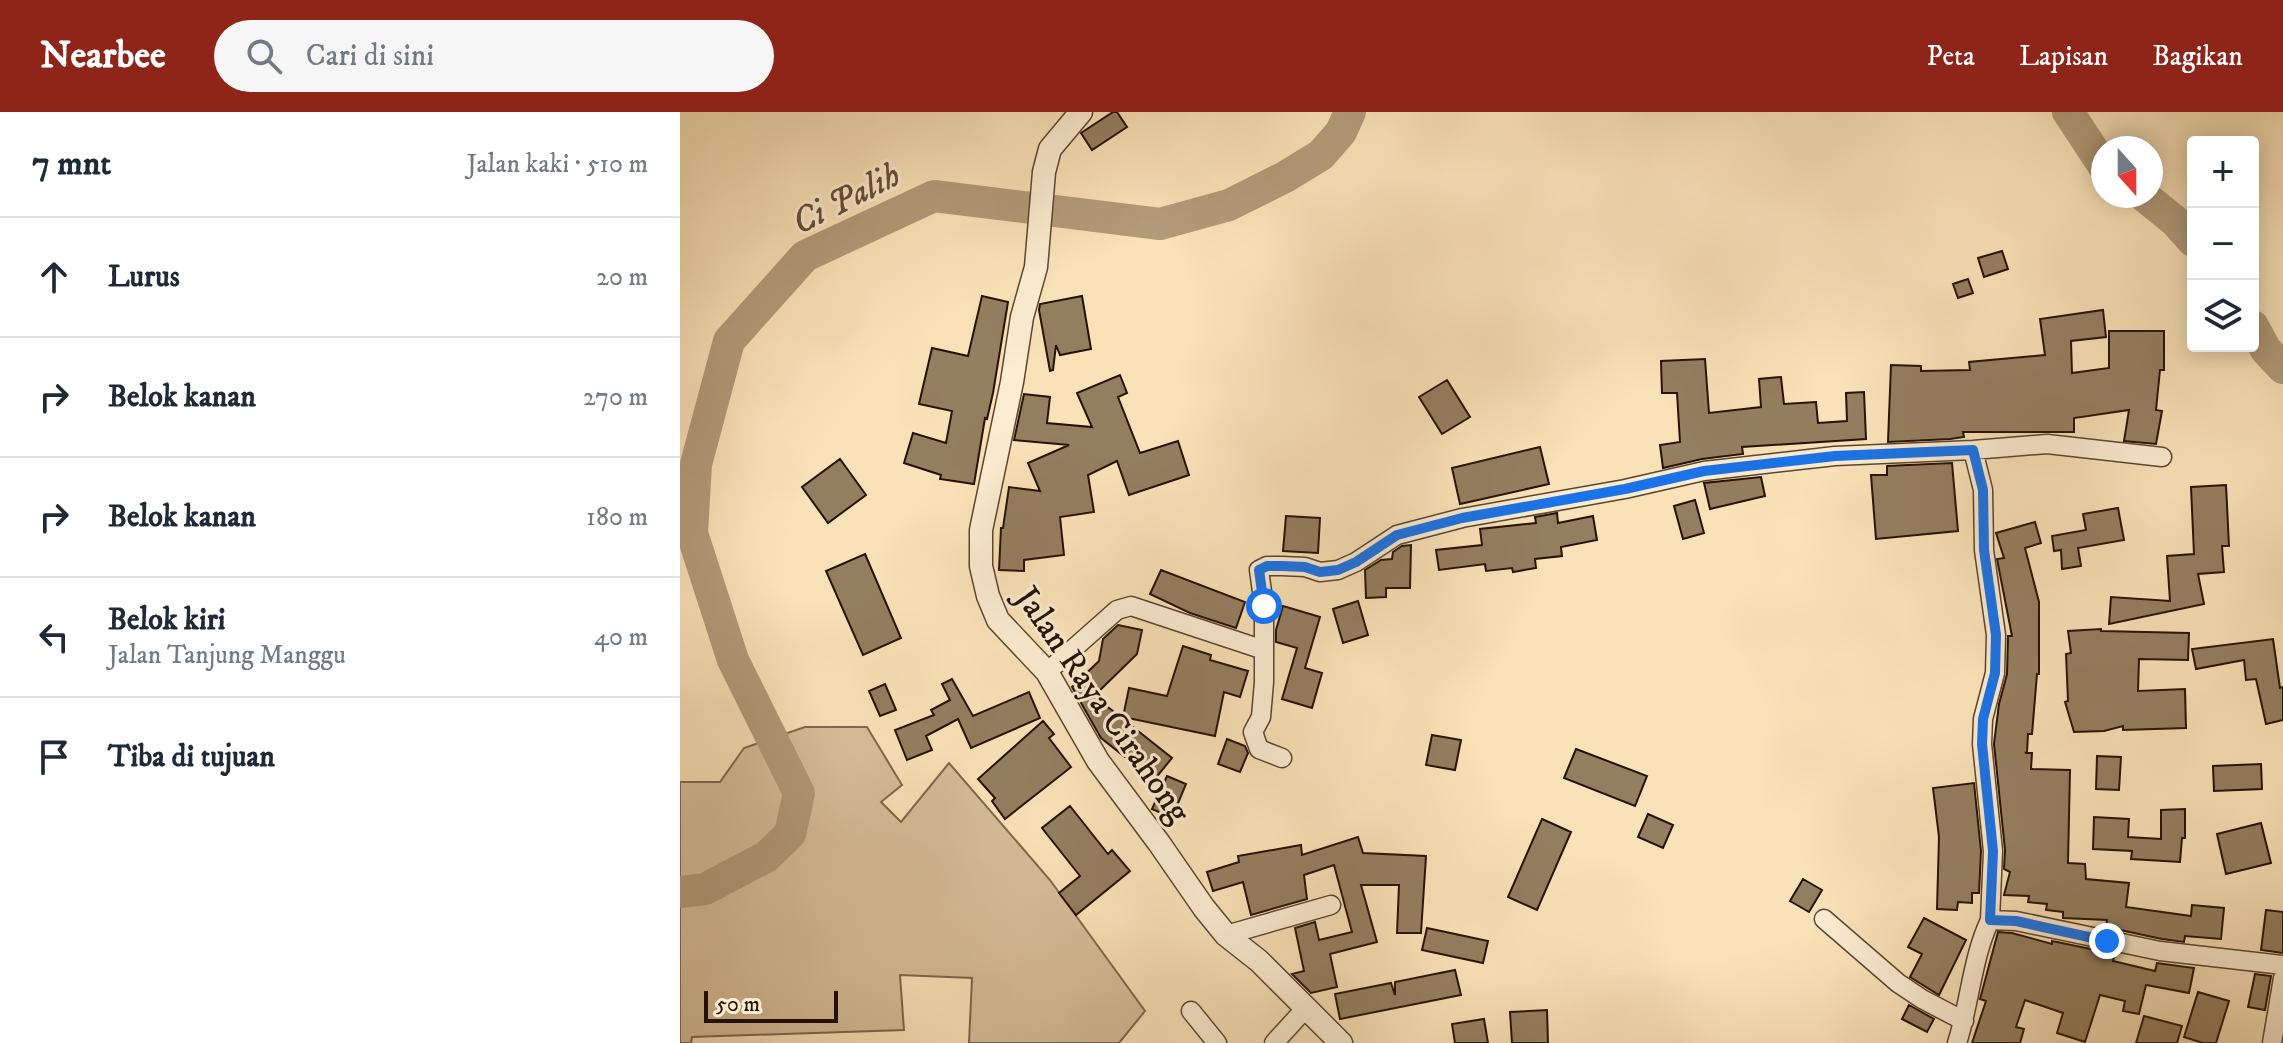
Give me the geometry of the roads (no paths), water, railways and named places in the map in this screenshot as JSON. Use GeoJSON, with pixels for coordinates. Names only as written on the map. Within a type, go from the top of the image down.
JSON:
{"type":"FeatureCollection","features":[{"type":"Feature","properties":{"kind":"street","name":"Jalan Raya Cirahong"},"geometry":{"type":"LineString","coordinates":[[1081,112],[1050,149],[1044,172],[1036,267],[1022,317],[1012,382],[981,530],[981,566],[988,596],[998,620],[1047,672],[1098,761],[1204,908],[1226,935],[1259,961],[1341,1043]]}},
{"type":"Feature","properties":{"kind":"street"},"geometry":{"type":"LineString","coordinates":[[1282,758],[1259,749],[1253,732],[1261,717],[1264,682],[1264,606],[1259,570],[1267,566],[1305,567],[1320,572],[1338,570],[1397,535],[1462,518],[1625,489],[1704,471],[1835,456],[2047,444],[2162,457]]}},
{"type":"Feature","properties":{"kind":"street"},"geometry":{"type":"LineString","coordinates":[[1957,1043],[1981,938],[1990,920],[1993,851],[1982,744],[1983,719],[1995,673],[1996,635],[1984,550],[1983,490],[1973,450]]}},
{"type":"Feature","properties":{"kind":"street"},"geometry":{"type":"LineString","coordinates":[[1047,672],[1117,610],[1131,606],[1264,650]]}},
{"type":"Feature","properties":{"kind":"street"},"geometry":{"type":"LineString","coordinates":[[1226,935],[1331,905]]}},
{"type":"Feature","properties":{"kind":"street"},"geometry":{"type":"LineString","coordinates":[[1824,919],[1898,983],[1964,1021]]}},
{"type":"Feature","properties":{"kind":"street"},"geometry":{"type":"LineString","coordinates":[[1990,920],[2046,926],[2160,951],[2283,965]]}},
{"type":"Feature","properties":{"kind":"street"},"geometry":{"type":"LineString","coordinates":[[2272,1043],[2283,978]]}},
{"type":"Feature","properties":{"kind":"street"},"geometry":{"type":"LineString","coordinates":[[1274,1043],[1305,1009]]}},
{"type":"Feature","properties":{"kind":"street"},"geometry":{"type":"LineString","coordinates":[[1191,1011],[1217,1043]]}},
{"type":"Feature","properties":{"kind":"waterway","name":"Ci Palih"},"geometry":{"type":"LineString","coordinates":[[680,892],[705,889],[766,857],[790,834],[799,793],[733,660],[692,533],[696,464],[729,341],[805,256],[934,196],[1160,224],[1229,205],[1285,177],[1321,155],[1341,132],[1350,112]]}},
{"type":"Feature","properties":{"kind":"waterway","name":"Ci Palih"},"geometry":{"type":"LineString","coordinates":[[2068,112],[2091,147]]}},
{"type":"Feature","properties":{"kind":"waterway","name":"Ci Palih"},"geometry":{"type":"LineString","coordinates":[[2159,208],[2187,234]]}},
{"type":"Feature","properties":{"kind":"waterway","name":"Ci Palih"},"geometry":{"type":"LineString","coordinates":[[2259,337],[2283,368]]}}]}
